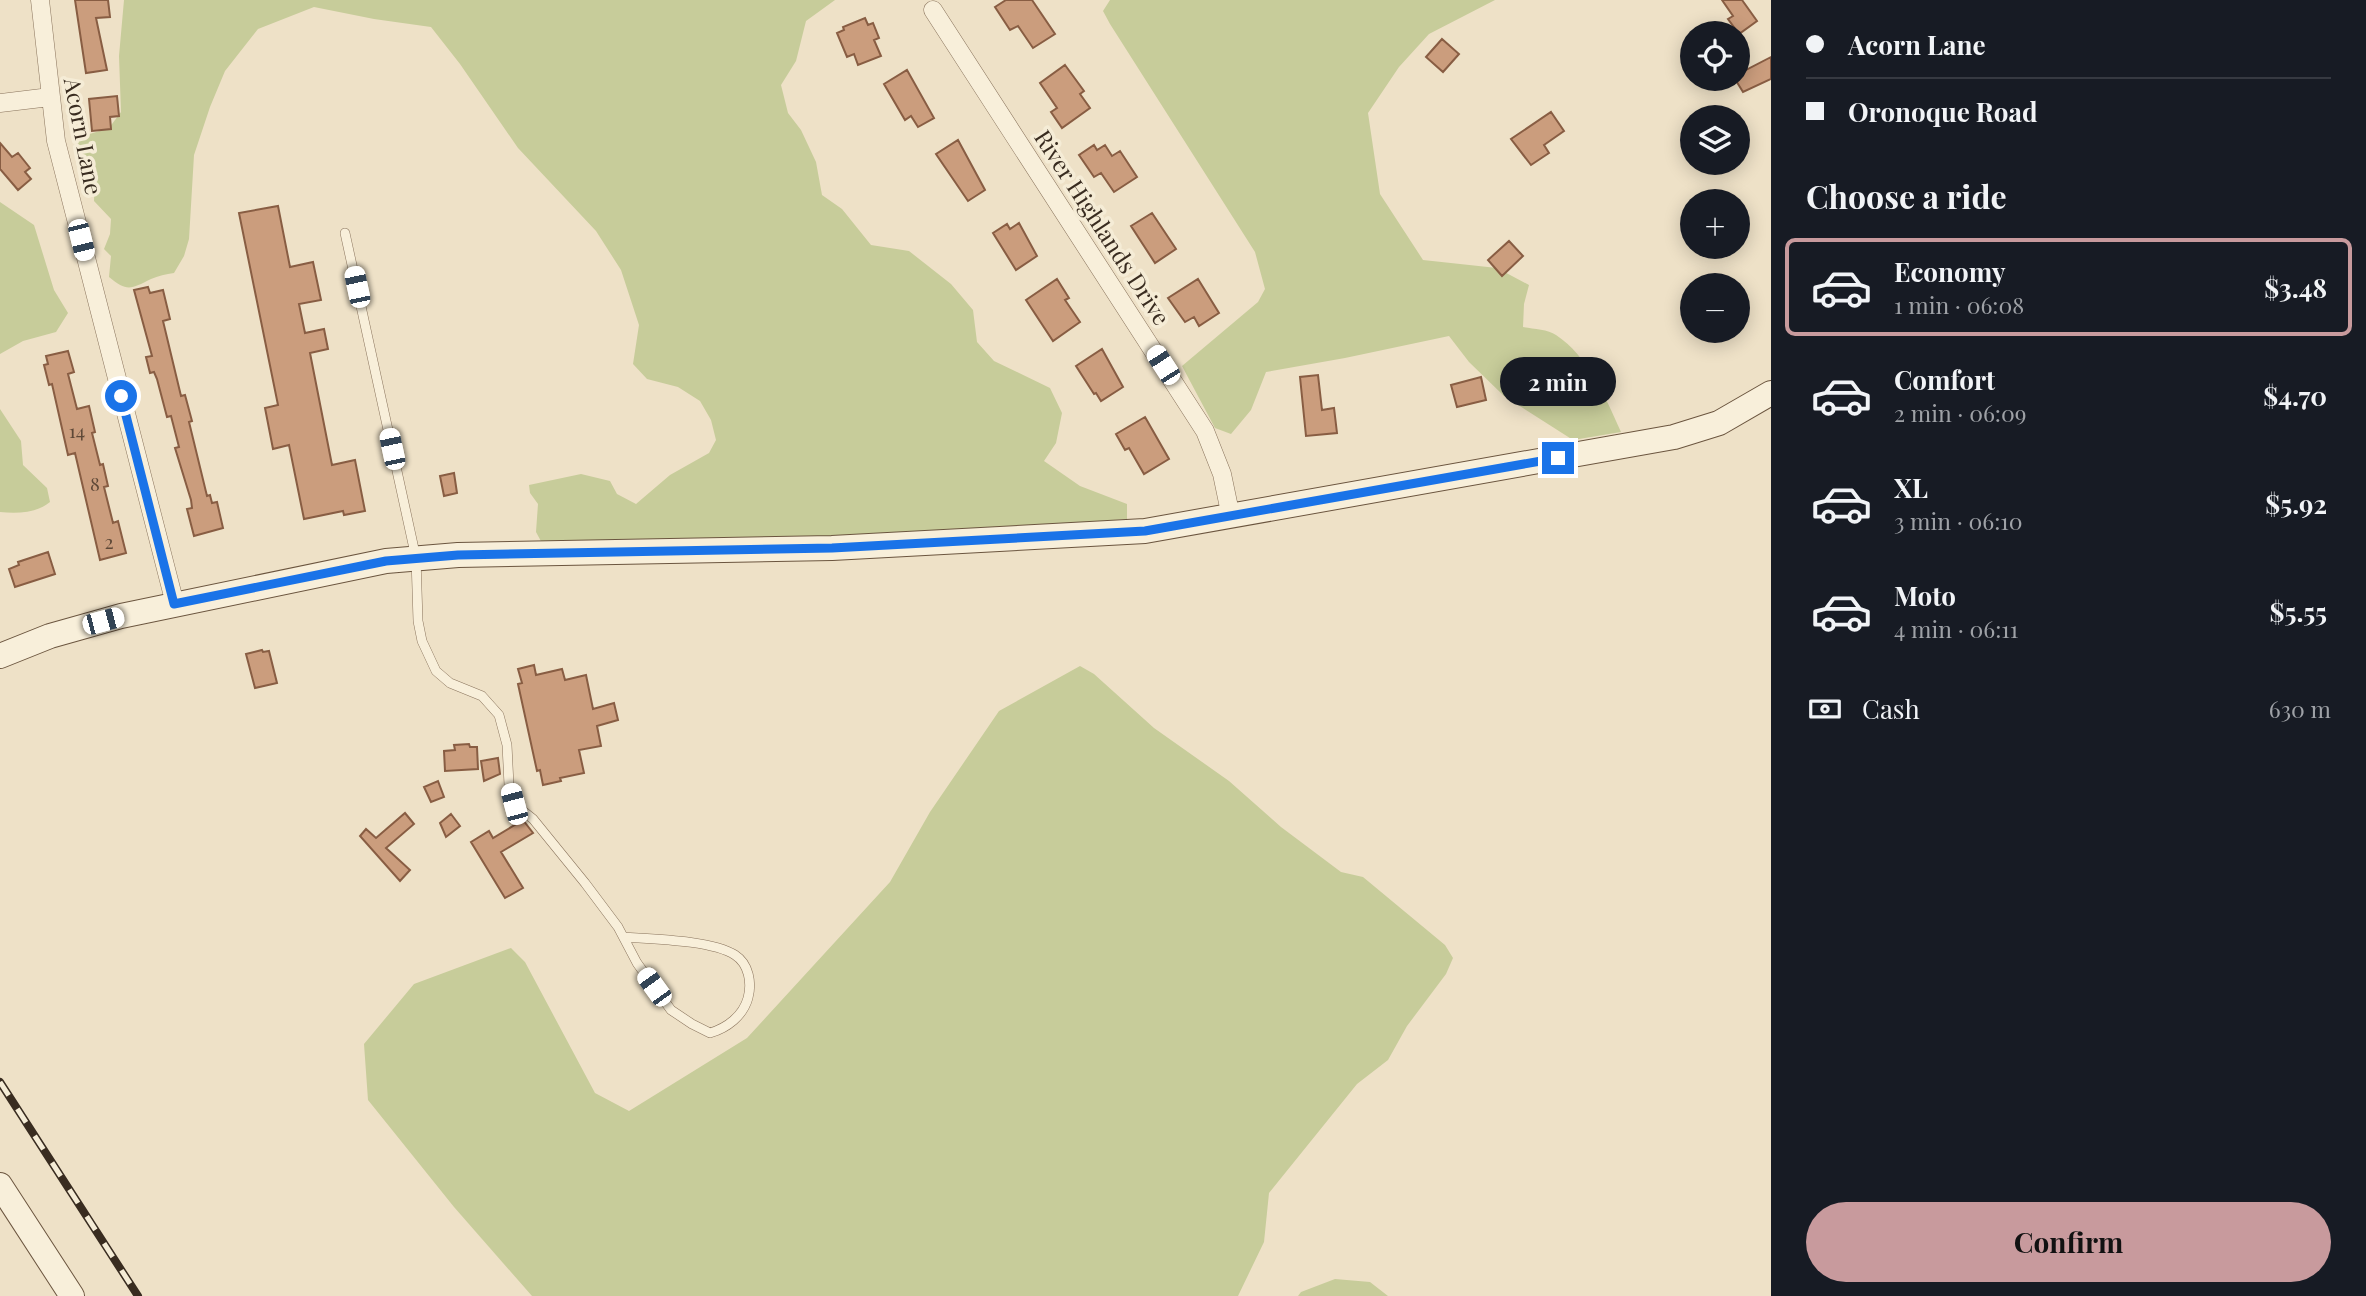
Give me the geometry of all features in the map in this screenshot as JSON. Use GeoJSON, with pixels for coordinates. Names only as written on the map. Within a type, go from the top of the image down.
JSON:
{"type":"FeatureCollection","features":[{"type":"Feature","properties":{"kind":"street","name":"Acorn Lane"},"geometry":{"type":"LineString","coordinates":[[40,0],[50,97],[61,162],[174,604]]}},
{"type":"Feature","properties":{"kind":"street","name":"River Highlands Drive"},"geometry":{"type":"LineString","coordinates":[[933,10],[1192,409],[1222,474],[1231,517]]}},
{"type":"Feature","properties":{"kind":"street"},"geometry":{"type":"LineString","coordinates":[[0,103],[50,97]]}},
{"type":"Feature","properties":{"kind":"street"},"geometry":{"type":"LineString","coordinates":[[0,656],[58,634],[174,604],[362,565],[416,558],[890,545],[1145,531],[1675,437],[1719,424],[1771,393]]}},
{"type":"Feature","properties":{"kind":"street"},"geometry":{"type":"LineString","coordinates":[[0,1185],[72,1296]]}},
{"type":"Feature","properties":{"kind":"lane"},"geometry":{"type":"LineString","coordinates":[[345,233],[416,558],[418,621],[422,641],[436,671],[450,683],[482,695],[499,715],[507,745],[509,785],[514,804],[533,819],[585,883],[671,1010],[710,1033],[721,1030],[744,1011],[749,995],[750,976],[736,956],[703,946],[663,939],[624,937]]}},
{"type":"Feature","properties":{"kind":"green space"},"geometry":{"type":"Polygon","coordinates":[[[124,0],[835,0],[806,21],[796,61],[781,85],[788,113],[801,130],[816,162],[822,195],[842,209],[871,245],[909,251],[951,284],[973,310],[977,342],[994,361],[1050,388],[1062,413],[1056,443],[1044,461],[1080,486],[1127,504],[1127,519],[949,533],[543,545],[536,532],[538,504],[530,493],[529,485],[581,474],[610,481],[617,494],[636,504],[670,475],[709,453],[716,440],[711,420],[700,401],[678,387],[647,379],[633,364],[639,325],[621,270],[596,231],[518,148],[431,27],[314,7],[258,29],[225,71],[194,155],[189,239],[184,256],[174,273],[156,277],[134,287],[120,285],[109,277],[111,256],[104,249],[110,234],[111,219],[94,201],[95,166],[77,148],[80,137],[109,128],[121,112],[119,56],[124,0]]]}},
{"type":"Feature","properties":{"kind":"green space"},"geometry":{"type":"Polygon","coordinates":[[[1110,0],[1495,0],[1429,34],[1399,67],[1368,113],[1380,194],[1423,260],[1497,268],[1529,285],[1524,304],[1523,327],[1553,333],[1578,354],[1595,379],[1621,432],[1573,440],[1504,396],[1469,362],[1449,336],[1266,372],[1251,410],[1231,434],[1215,428],[1182,366],[1258,302],[1265,289],[1255,252],[1103,11],[1110,0]]]}},
{"type":"Feature","properties":{"kind":"green space"},"geometry":{"type":"Polygon","coordinates":[[[0,202],[34,225],[54,290],[68,313],[56,332],[23,341],[0,354],[0,202]]]}},
{"type":"Feature","properties":{"kind":"green space"},"geometry":{"type":"Polygon","coordinates":[[[0,409],[21,441],[23,465],[47,488],[50,502],[33,511],[0,512],[0,409]]]}},
{"type":"Feature","properties":{"kind":"green space"},"geometry":{"type":"Polygon","coordinates":[[[1080,666],[1094,674],[1154,728],[1229,781],[1281,827],[1341,872],[1363,877],[1445,945],[1453,958],[1446,974],[1407,1026],[1388,1060],[1357,1084],[1269,1193],[1264,1242],[1238,1296],[532,1296],[454,1207],[368,1100],[364,1044],[414,984],[511,948],[525,962],[595,1093],[629,1111],[747,1038],[890,882],[930,812],[999,711],[1080,666]]]}},
{"type":"Feature","properties":{"kind":"green space"},"geometry":{"type":"Polygon","coordinates":[[[1335,1279],[1370,1282],[1388,1296],[1298,1296],[1301,1292],[1335,1279]]]}},
{"type":"Feature","properties":{"kind":"building"},"geometry":{"type":"Polygon","coordinates":[[[75,0],[108,0],[110,17],[96,18],[107,70],[86,73],[75,0]]]}},
{"type":"Feature","properties":{"kind":"building"},"geometry":{"type":"Polygon","coordinates":[[[1006,0],[1032,0],[1055,34],[1033,48],[1018,26],[1010,30],[995,7],[1006,0]]]}},
{"type":"Feature","properties":{"kind":"building"},"geometry":{"type":"Polygon","coordinates":[[[1722,0],[1742,0],[1757,21],[1750,26],[1750,21],[1729,21],[1728,19],[1733,16],[1722,0]]]}},
{"type":"Feature","properties":{"kind":"building"},"geometry":{"type":"Polygon","coordinates":[[[865,18],[868,25],[873,23],[879,38],[874,40],[881,56],[858,65],[854,54],[847,57],[837,33],[844,30],[843,27],[865,18]]]}},
{"type":"Feature","properties":{"kind":"building"},"geometry":{"type":"Polygon","coordinates":[[[1442,39],[1459,54],[1443,72],[1426,57],[1442,39]]]}},
{"type":"Feature","properties":{"kind":"building"},"geometry":{"type":"Polygon","coordinates":[[[1771,57],[1771,79],[1750,89],[1750,68],[1771,57]]]}},
{"type":"Feature","properties":{"kind":"building"},"geometry":{"type":"Polygon","coordinates":[[[1065,65],[1084,91],[1080,94],[1090,108],[1062,128],[1051,112],[1057,108],[1040,83],[1065,65]]]}},
{"type":"Feature","properties":{"kind":"building"},"geometry":{"type":"Polygon","coordinates":[[[907,70],[934,118],[918,127],[911,116],[905,120],[884,84],[907,70]]]}},
{"type":"Feature","properties":{"kind":"building"},"geometry":{"type":"Polygon","coordinates":[[[117,96],[119,116],[110,117],[111,129],[92,131],[89,99],[117,96]]]}},
{"type":"Feature","properties":{"kind":"building"},"geometry":{"type":"Polygon","coordinates":[[[1551,112],[1564,131],[1544,145],[1549,153],[1531,165],[1511,139],[1551,112]]]}},
{"type":"Feature","properties":{"kind":"building"},"geometry":{"type":"Polygon","coordinates":[[[958,140],[985,190],[968,201],[936,154],[958,140]]]}},
{"type":"Feature","properties":{"kind":"building"},"geometry":{"type":"Polygon","coordinates":[[[0,143],[12,157],[18,153],[30,168],[25,172],[31,179],[18,190],[0,169],[0,143]]]}},
{"type":"Feature","properties":{"kind":"building"},"geometry":{"type":"Polygon","coordinates":[[[1094,145],[1097,150],[1105,145],[1112,156],[1120,151],[1137,177],[1114,192],[1101,173],[1094,177],[1079,155],[1094,145]]]}},
{"type":"Feature","properties":{"kind":"building"},"geometry":{"type":"Polygon","coordinates":[[[278,206],[290,267],[313,262],[321,300],[299,304],[305,333],[324,329],[328,349],[310,353],[332,465],[355,460],[365,511],[344,515],[343,511],[304,519],[289,445],[273,449],[265,408],[278,405],[239,213],[278,206]]]}},
{"type":"Feature","properties":{"kind":"building"},"geometry":{"type":"Polygon","coordinates":[[[1152,213],[1176,249],[1155,263],[1131,226],[1152,213]]]}},
{"type":"Feature","properties":{"kind":"building"},"geometry":{"type":"Polygon","coordinates":[[[1019,223],[1037,256],[1016,270],[993,233],[1007,224],[1010,229],[1019,223]]]}},
{"type":"Feature","properties":{"kind":"building"},"geometry":{"type":"Polygon","coordinates":[[[1509,241],[1523,256],[1502,276],[1488,260],[1509,241]]]}},
{"type":"Feature","properties":{"kind":"building"},"geometry":{"type":"Polygon","coordinates":[[[1057,279],[1069,298],[1065,300],[1080,322],[1053,341],[1026,300],[1057,279]]]}},
{"type":"Feature","properties":{"kind":"building"},"geometry":{"type":"Polygon","coordinates":[[[1198,279],[1219,313],[1199,326],[1194,317],[1185,322],[1168,298],[1198,279]]]}},
{"type":"Feature","properties":{"kind":"building"},"geometry":{"type":"Polygon","coordinates":[[[148,287],[150,293],[163,290],[170,319],[163,321],[181,396],[185,395],[192,421],[189,422],[207,496],[210,495],[212,503],[217,502],[223,528],[194,536],[187,509],[192,508],[191,500],[175,448],[179,447],[171,416],[167,417],[157,379],[154,372],[150,373],[146,357],[152,356],[134,290],[148,287]]]}},
{"type":"Feature","properties":{"kind":"building"},"geometry":{"type":"Polygon","coordinates":[[[1102,349],[1123,387],[1101,401],[1076,366],[1102,349]]]}},
{"type":"Feature","properties":{"kind":"building"},"geometry":{"type":"Polygon","coordinates":[[[68,351],[74,372],[68,374],[77,409],[89,406],[95,432],[92,433],[108,486],[104,487],[113,523],[118,521],[126,553],[100,560],[75,453],[68,455],[52,384],[49,385],[44,365],[48,364],[46,356],[68,351]]]}},
{"type":"Feature","properties":{"kind":"building"},"geometry":{"type":"Polygon","coordinates":[[[1318,375],[1322,410],[1334,408],[1337,433],[1306,436],[1300,377],[1318,375]]]}},
{"type":"Feature","properties":{"kind":"building"},"geometry":{"type":"Polygon","coordinates":[[[1481,377],[1486,400],[1457,407],[1451,385],[1481,377]]]}},
{"type":"Feature","properties":{"kind":"building"},"geometry":{"type":"Polygon","coordinates":[[[1145,417],[1169,459],[1144,474],[1129,448],[1125,450],[1116,434],[1145,417]]]}},
{"type":"Feature","properties":{"kind":"building"},"geometry":{"type":"Polygon","coordinates":[[[454,473],[457,493],[444,496],[440,476],[454,473]]]}},
{"type":"Feature","properties":{"kind":"building"},"geometry":{"type":"Polygon","coordinates":[[[48,552],[55,574],[15,587],[9,569],[19,565],[18,562],[48,552]]]}},
{"type":"Feature","properties":{"kind":"building"},"geometry":{"type":"Polygon","coordinates":[[[269,651],[277,683],[255,688],[246,654],[269,651]]]}},
{"type":"Feature","properties":{"kind":"building"},"geometry":{"type":"Polygon","coordinates":[[[534,665],[536,675],[562,669],[565,680],[586,675],[593,709],[614,703],[618,720],[597,726],[601,746],[579,750],[584,773],[543,785],[540,770],[537,771],[518,684],[522,683],[518,669],[534,665]]]}},
{"type":"Feature","properties":{"kind":"building"},"geometry":{"type":"Polygon","coordinates":[[[469,744],[470,747],[477,747],[478,769],[445,771],[444,751],[455,750],[454,745],[469,744]]]}},
{"type":"Feature","properties":{"kind":"building"},"geometry":{"type":"Polygon","coordinates":[[[498,758],[500,774],[484,781],[481,761],[498,758]]]}},
{"type":"Feature","properties":{"kind":"building"},"geometry":{"type":"Polygon","coordinates":[[[438,781],[444,797],[431,802],[424,787],[438,781]]]}},
{"type":"Feature","properties":{"kind":"building"},"geometry":{"type":"Polygon","coordinates":[[[405,813],[414,824],[386,848],[410,870],[400,881],[360,836],[366,829],[376,838],[405,813]]]}},
{"type":"Feature","properties":{"kind":"building"},"geometry":{"type":"Polygon","coordinates":[[[451,814],[460,826],[446,837],[440,823],[451,814]]]}},
{"type":"Feature","properties":{"kind":"building"},"geometry":{"type":"Polygon","coordinates":[[[523,820],[533,833],[501,852],[523,888],[505,898],[471,842],[489,831],[493,838],[523,820]]]}},
{"type":"Feature","properties":{"kind":"railway"},"geometry":{"type":"LineString","coordinates":[[0,1082],[138,1296]]}},
{"type":"Feature","properties":{"kind":"route"},"geometry":{"type":"LineString","coordinates":[[121,396],[174,604],[362,565],[416,558],[832,548],[1145,531],[1558,458]]}}]}
